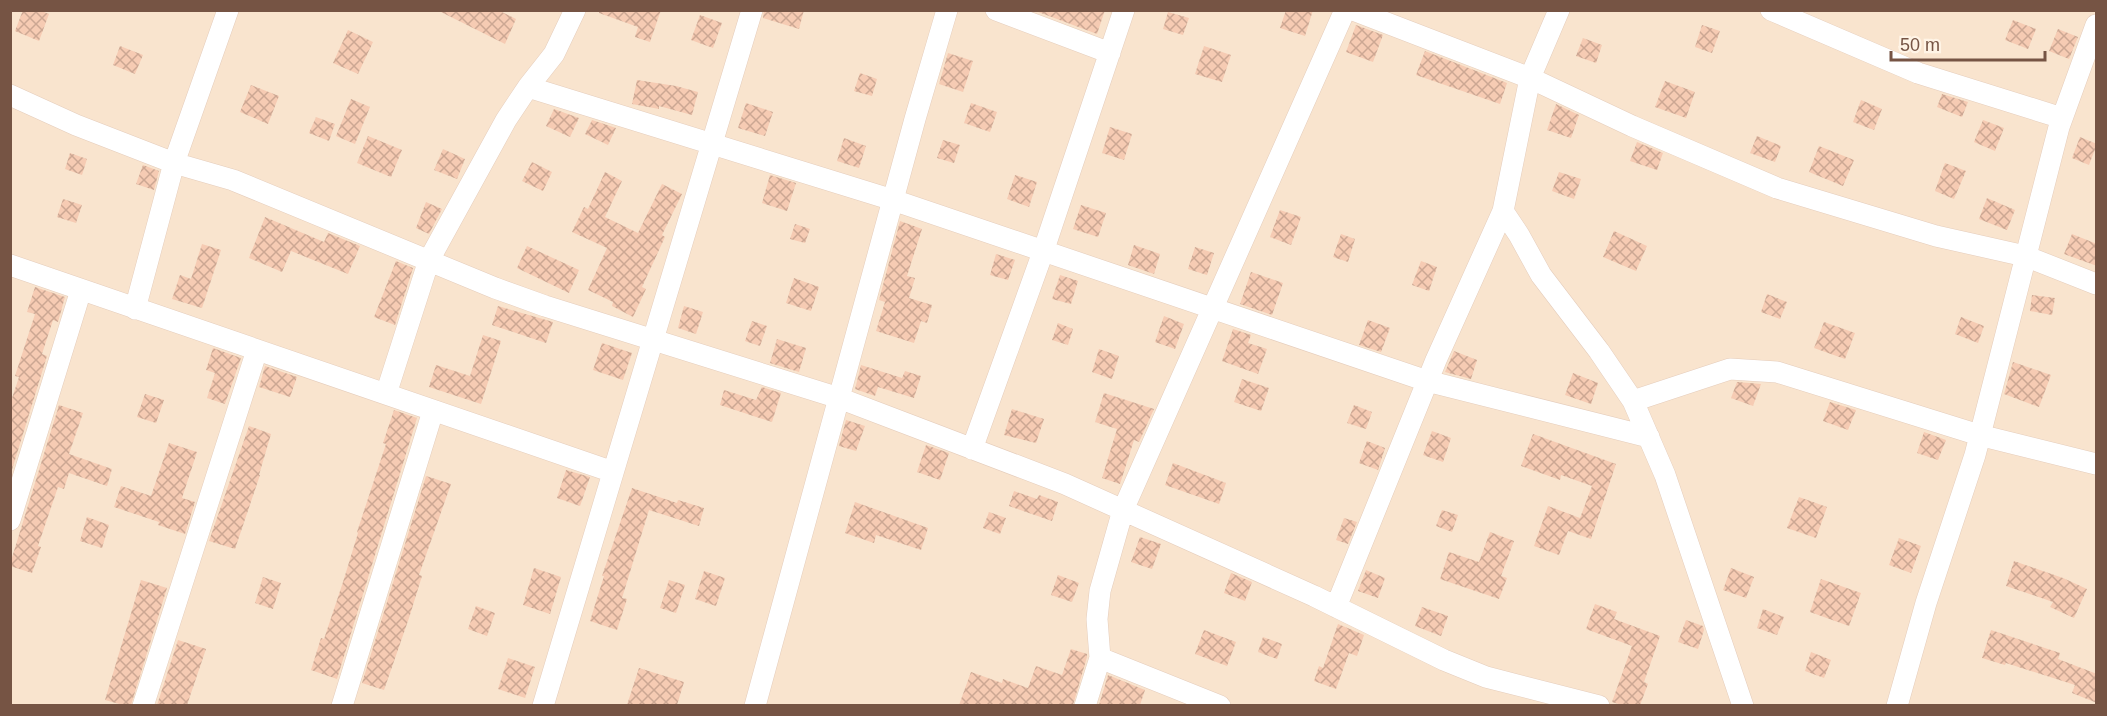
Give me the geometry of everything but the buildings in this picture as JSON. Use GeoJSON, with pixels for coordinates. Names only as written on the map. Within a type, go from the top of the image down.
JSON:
{"type":"FeatureCollection","features":[{"type":"Feature","properties":{"kind":"street"},"geometry":{"type":"LineString","coordinates":[[135,309],[174,163],[228,10]]}},
{"type":"Feature","properties":{"kind":"street"},"geometry":{"type":"LineString","coordinates":[[386,394],[429,260],[506,120],[554,54],[575,10]]}},
{"type":"Feature","properties":{"kind":"street"},"geometry":{"type":"LineString","coordinates":[[543,705],[752,10]]}},
{"type":"Feature","properties":{"kind":"street"},"geometry":{"type":"LineString","coordinates":[[754,705],[947,10]]}},
{"type":"Feature","properties":{"kind":"street"},"geometry":{"type":"LineString","coordinates":[[996,10],[1110,53]]}},
{"type":"Feature","properties":{"kind":"street"},"geometry":{"type":"LineString","coordinates":[[972,449],[1124,10]]}},
{"type":"Feature","properties":{"kind":"street"},"geometry":{"type":"LineString","coordinates":[[1085,705],[1100,658],[1097,619],[1100,591],[1123,510],[1345,10]]}},
{"type":"Feature","properties":{"kind":"street"},"geometry":{"type":"LineString","coordinates":[[1353,10],[1530,78],[1632,126],[1777,188],[1935,236],[2025,256],[2097,284]]}},
{"type":"Feature","properties":{"kind":"street"},"geometry":{"type":"LineString","coordinates":[[1336,607],[1427,381],[1503,211],[1530,78],[1559,10]]}},
{"type":"Feature","properties":{"kind":"street"},"geometry":{"type":"LineString","coordinates":[[1772,10],[1918,73],[2062,118]]}},
{"type":"Feature","properties":{"kind":"street"},"geometry":{"type":"LineString","coordinates":[[1897,705],[1926,603],[1975,455],[2062,118],[2096,31]]}},
{"type":"Feature","properties":{"kind":"street"},"geometry":{"type":"LineString","coordinates":[[528,87],[893,200],[1427,381],[1648,437]]}},
{"type":"Feature","properties":{"kind":"street"},"geometry":{"type":"LineString","coordinates":[[10,95],[76,125],[174,163],[233,180],[495,288],[839,398],[1065,484],[1336,607],[1443,660],[1486,677],[1599,705]]}},
{"type":"Feature","properties":{"kind":"street"},"geometry":{"type":"LineString","coordinates":[[1503,211],[1541,275],[1599,351],[1633,401],[1665,475],[1743,705]]}},
{"type":"Feature","properties":{"kind":"street"},"geometry":{"type":"LineString","coordinates":[[10,265],[613,472]]}},
{"type":"Feature","properties":{"kind":"street"},"geometry":{"type":"LineString","coordinates":[[10,520],[81,290]]}},
{"type":"Feature","properties":{"kind":"street"},"geometry":{"type":"LineString","coordinates":[[143,705],[257,350]]}},
{"type":"Feature","properties":{"kind":"street"},"geometry":{"type":"LineString","coordinates":[[1633,401],[1730,369],[1777,372],[1979,435],[2097,464]]}},
{"type":"Feature","properties":{"kind":"street"},"geometry":{"type":"LineString","coordinates":[[342,705],[433,411]]}},
{"type":"Feature","properties":{"kind":"street"},"geometry":{"type":"LineString","coordinates":[[1100,658],[1220,705]]}},
{"type":"Feature","properties":{"kind":"shaded area"},"geometry":{"type":"Polygon","coordinates":[[[11,11],[2096,11],[2096,705],[11,705],[11,11]]]}}]}
